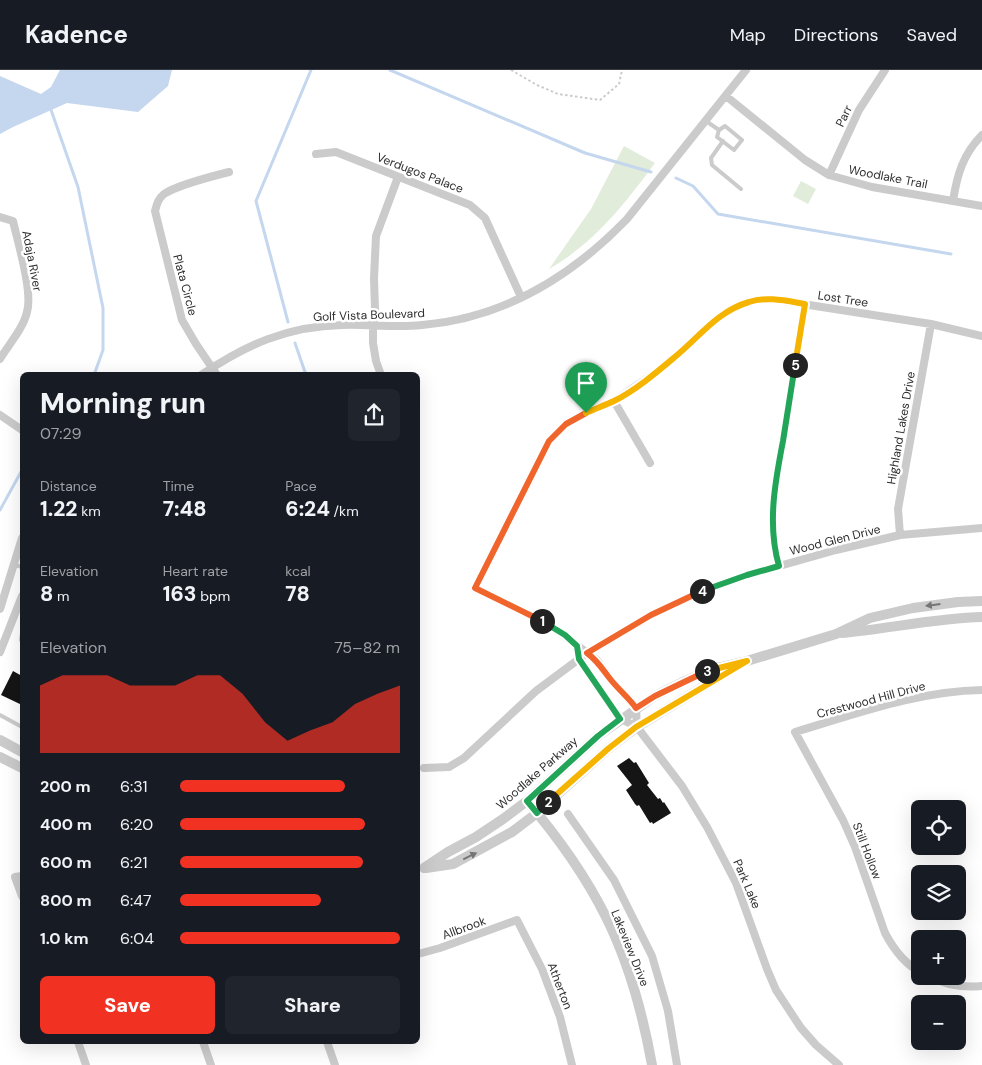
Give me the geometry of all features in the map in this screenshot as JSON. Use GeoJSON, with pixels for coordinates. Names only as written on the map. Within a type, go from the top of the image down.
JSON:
{"type":"FeatureCollection","features":[{"type":"Feature","properties":{"kind":"street","name":"Golf Vista Boulevard"},"geometry":{"type":"LineString","coordinates":[[206,372],[255,343],[291,331],[320,326],[424,325],[473,316],[505,305],[539,289],[566,273],[607,240],[627,219],[746,70]]}},
{"type":"Feature","properties":{"kind":"street","name":"Parr"},"geometry":{"type":"LineString","coordinates":[[829,175],[859,110],[885,70]]}},
{"type":"Feature","properties":{"kind":"street","name":"Woodlake Trail"},"geometry":{"type":"LineString","coordinates":[[726,96],[805,160],[829,175],[872,187],[982,206]]}},
{"type":"Feature","properties":{"kind":"street"},"geometry":{"type":"LineString","coordinates":[[953,201],[957,176],[961,166],[972,145],[982,135]]}},
{"type":"Feature","properties":{"kind":"street","name":"Verdugos Palace"},"geometry":{"type":"LineString","coordinates":[[316,154],[336,152],[470,205],[485,218],[521,297]]}},
{"type":"Feature","properties":{"kind":"street","name":"Plata Circle"},"geometry":{"type":"LineString","coordinates":[[215,372],[182,320],[155,211],[157,201],[165,193],[228,172]]}},
{"type":"Feature","properties":{"kind":"street"},"geometry":{"type":"LineString","coordinates":[[380,372],[373,343],[373,326],[376,310],[374,278],[376,236],[398,177]]}},
{"type":"Feature","properties":{"kind":"street","name":"Adaja River"},"geometry":{"type":"LineString","coordinates":[[0,217],[13,221],[29,303],[24,321],[1,354]]}},
{"type":"Feature","properties":{"kind":"street","name":"Lost Tree"},"geometry":{"type":"LineString","coordinates":[[577,646],[552,626],[475,588],[549,441],[561,429],[576,418],[614,401],[662,368],[722,314],[735,307],[763,299],[931,324],[982,336]]}},
{"type":"Feature","properties":{"kind":"street"},"geometry":{"type":"LineString","coordinates":[[779,566],[773,535],[774,499],[805,304]]}},
{"type":"Feature","properties":{"kind":"street","name":"Highland Lakes Drive"},"geometry":{"type":"LineString","coordinates":[[900,535],[898,509],[931,324]]}},
{"type":"Feature","properties":{"kind":"street"},"geometry":{"type":"LineString","coordinates":[[614,401],[650,463]]}},
{"type":"Feature","properties":{"kind":"street"},"geometry":{"type":"LineString","coordinates":[[0,415],[20,429]]}},
{"type":"Feature","properties":{"kind":"street","name":"Wood Glen Drive"},"geometry":{"type":"LineString","coordinates":[[424,768],[449,767],[464,758],[536,691],[587,653],[651,615],[687,598],[747,575],[836,550],[900,535],[982,528]]}},
{"type":"Feature","properties":{"kind":"street"},"geometry":{"type":"LineString","coordinates":[[0,609],[18,566],[20,552]]}},
{"type":"Feature","properties":{"kind":"street"},"geometry":{"type":"LineString","coordinates":[[0,652],[20,601]]}},
{"type":"Feature","properties":{"kind":"street","name":"Woodlake Parkway"},"geometry":{"type":"LineString","coordinates":[[421,869],[504,819],[527,801],[598,736],[655,696],[712,669],[747,661],[836,634],[870,618],[913,608],[982,601]]}},
{"type":"Feature","properties":{"kind":"street","name":"Woodlake Parkway"},"geometry":{"type":"LineString","coordinates":[[836,634],[872,631],[960,618],[982,617]]}},
{"type":"Feature","properties":{"kind":"street"},"geometry":{"type":"LineString","coordinates":[[577,646],[597,660],[613,682],[629,698],[636,708],[636,727]]}},
{"type":"Feature","properties":{"kind":"street"},"geometry":{"type":"LineString","coordinates":[[577,646],[579,659],[620,719]]}},
{"type":"Feature","properties":{"kind":"street","name":"Woodlake Parkway"},"geometry":{"type":"LineString","coordinates":[[421,869],[453,864],[512,832],[537,813],[589,765],[636,727],[747,661]]}},
{"type":"Feature","properties":{"kind":"street"},"geometry":{"type":"LineString","coordinates":[[601,691],[613,682]]}},
{"type":"Feature","properties":{"kind":"street","name":"Crestwood Hill Drive"},"geometry":{"type":"LineString","coordinates":[[796,732],[901,701],[936,694],[982,690]]}},
{"type":"Feature","properties":{"kind":"street","name":"Park Lake"},"geometry":{"type":"LineString","coordinates":[[620,719],[636,727],[682,786],[707,827],[736,883],[767,969],[787,1010],[830,1062],[839,1065]]}},
{"type":"Feature","properties":{"kind":"street","name":"Still Hollow"},"geometry":{"type":"LineString","coordinates":[[796,732],[843,820],[855,847],[885,934],[892,946],[911,965]]}},
{"type":"Feature","properties":{"kind":"street"},"geometry":{"type":"LineString","coordinates":[[0,740],[20,751]]}},
{"type":"Feature","properties":{"kind":"street"},"geometry":{"type":"LineString","coordinates":[[0,757],[20,767]]}},
{"type":"Feature","properties":{"kind":"street","name":"Lakeview Drive"},"geometry":{"type":"LineString","coordinates":[[527,801],[568,854],[606,917],[629,974],[644,1026],[652,1065]]}},
{"type":"Feature","properties":{"kind":"street"},"geometry":{"type":"LineString","coordinates":[[568,814],[614,880],[652,956],[668,1012],[677,1065]]}},
{"type":"Feature","properties":{"kind":"street","name":"Allbrook"},"geometry":{"type":"LineString","coordinates":[[420,953],[517,920]]}},
{"type":"Feature","properties":{"kind":"street","name":"Atherton"},"geometry":{"type":"LineString","coordinates":[[517,920],[542,969],[560,1018],[572,1065]]}},
{"type":"Feature","properties":{"kind":"street"},"geometry":{"type":"LineString","coordinates":[[950,985],[982,986]]}},
{"type":"Feature","properties":{"kind":"street"},"geometry":{"type":"LineString","coordinates":[[79,1044],[86,1065]]}},
{"type":"Feature","properties":{"kind":"street"},"geometry":{"type":"LineString","coordinates":[[204,1044],[211,1065]]}},
{"type":"Feature","properties":{"kind":"street"},"geometry":{"type":"LineString","coordinates":[[328,1044],[335,1065]]}},
{"type":"Feature","properties":{"kind":"lane"},"geometry":{"type":"LineString","coordinates":[[706,121],[719,130]]}},
{"type":"Feature","properties":{"kind":"lane"},"geometry":{"type":"LineString","coordinates":[[725,126],[742,140],[734,150],[717,137],[719,130],[725,126]]}},
{"type":"Feature","properties":{"kind":"lane"},"geometry":{"type":"LineString","coordinates":[[723,141],[711,158],[712,165],[741,189]]}},
{"type":"Feature","properties":{"kind":"lane"},"geometry":{"type":"LineString","coordinates":[[0,715],[20,726]]}},
{"type":"Feature","properties":{"kind":"path"},"geometry":{"type":"LineString","coordinates":[[511,70],[537,85],[558,94],[600,100],[619,84],[622,70]]}},
{"type":"Feature","properties":{"kind":"green space"},"geometry":{"type":"Polygon","coordinates":[[[624,146],[655,163],[620,208],[594,235],[580,248],[549,269],[591,209],[624,146]]]}},
{"type":"Feature","properties":{"kind":"green space"},"geometry":{"type":"Polygon","coordinates":[[[801,181],[816,189],[808,204],[793,196],[801,181]]]}},
{"type":"Feature","properties":{"kind":"water"},"geometry":{"type":"Polygon","coordinates":[[[60,70],[172,70],[168,86],[138,112],[67,103],[0,134],[0,76],[41,94],[51,87],[60,70]]]}},
{"type":"Feature","properties":{"kind":"building"},"geometry":{"type":"Polygon","coordinates":[[[13,671],[20,675],[20,704],[1,695],[13,671]]]}},
{"type":"Feature","properties":{"kind":"building"},"geometry":{"type":"Polygon","coordinates":[[[629,758],[634,763],[636,762],[649,783],[647,785],[658,799],[660,798],[664,802],[671,813],[653,824],[652,822],[650,823],[639,805],[635,804],[626,790],[632,785],[617,766],[629,758]]]}},
{"type":"Feature","properties":{"kind":"waterway"},"geometry":{"type":"LineString","coordinates":[[288,322],[256,201],[311,70]]}},
{"type":"Feature","properties":{"kind":"waterway"},"geometry":{"type":"LineString","coordinates":[[390,70],[585,153],[651,172]]}},
{"type":"Feature","properties":{"kind":"waterway"},"geometry":{"type":"LineString","coordinates":[[50,107],[78,187],[103,308],[103,350],[95,372]]}},
{"type":"Feature","properties":{"kind":"waterway"},"geometry":{"type":"LineString","coordinates":[[676,178],[693,186],[718,214],[951,254]]}},
{"type":"Feature","properties":{"kind":"waterway"},"geometry":{"type":"LineString","coordinates":[[295,343],[305,372]]}},
{"type":"Feature","properties":{"kind":"waterway"},"geometry":{"type":"LineString","coordinates":[[0,510],[20,474]]}},
{"type":"Feature","properties":{"kind":"route"},"geometry":{"type":"LineString","coordinates":[[763,299],[805,304],[776,477],[773,535],[779,566],[747,575],[680,601],[651,615],[587,653],[597,660],[636,708],[655,696],[712,669],[747,661],[636,727],[609,748],[537,813],[527,801],[598,736],[620,719],[579,659],[577,646],[565,635],[552,626],[475,588],[549,441],[566,424],[586,413],[614,401],[662,368],[722,314],[735,307],[750,301],[763,299]]}}]}
